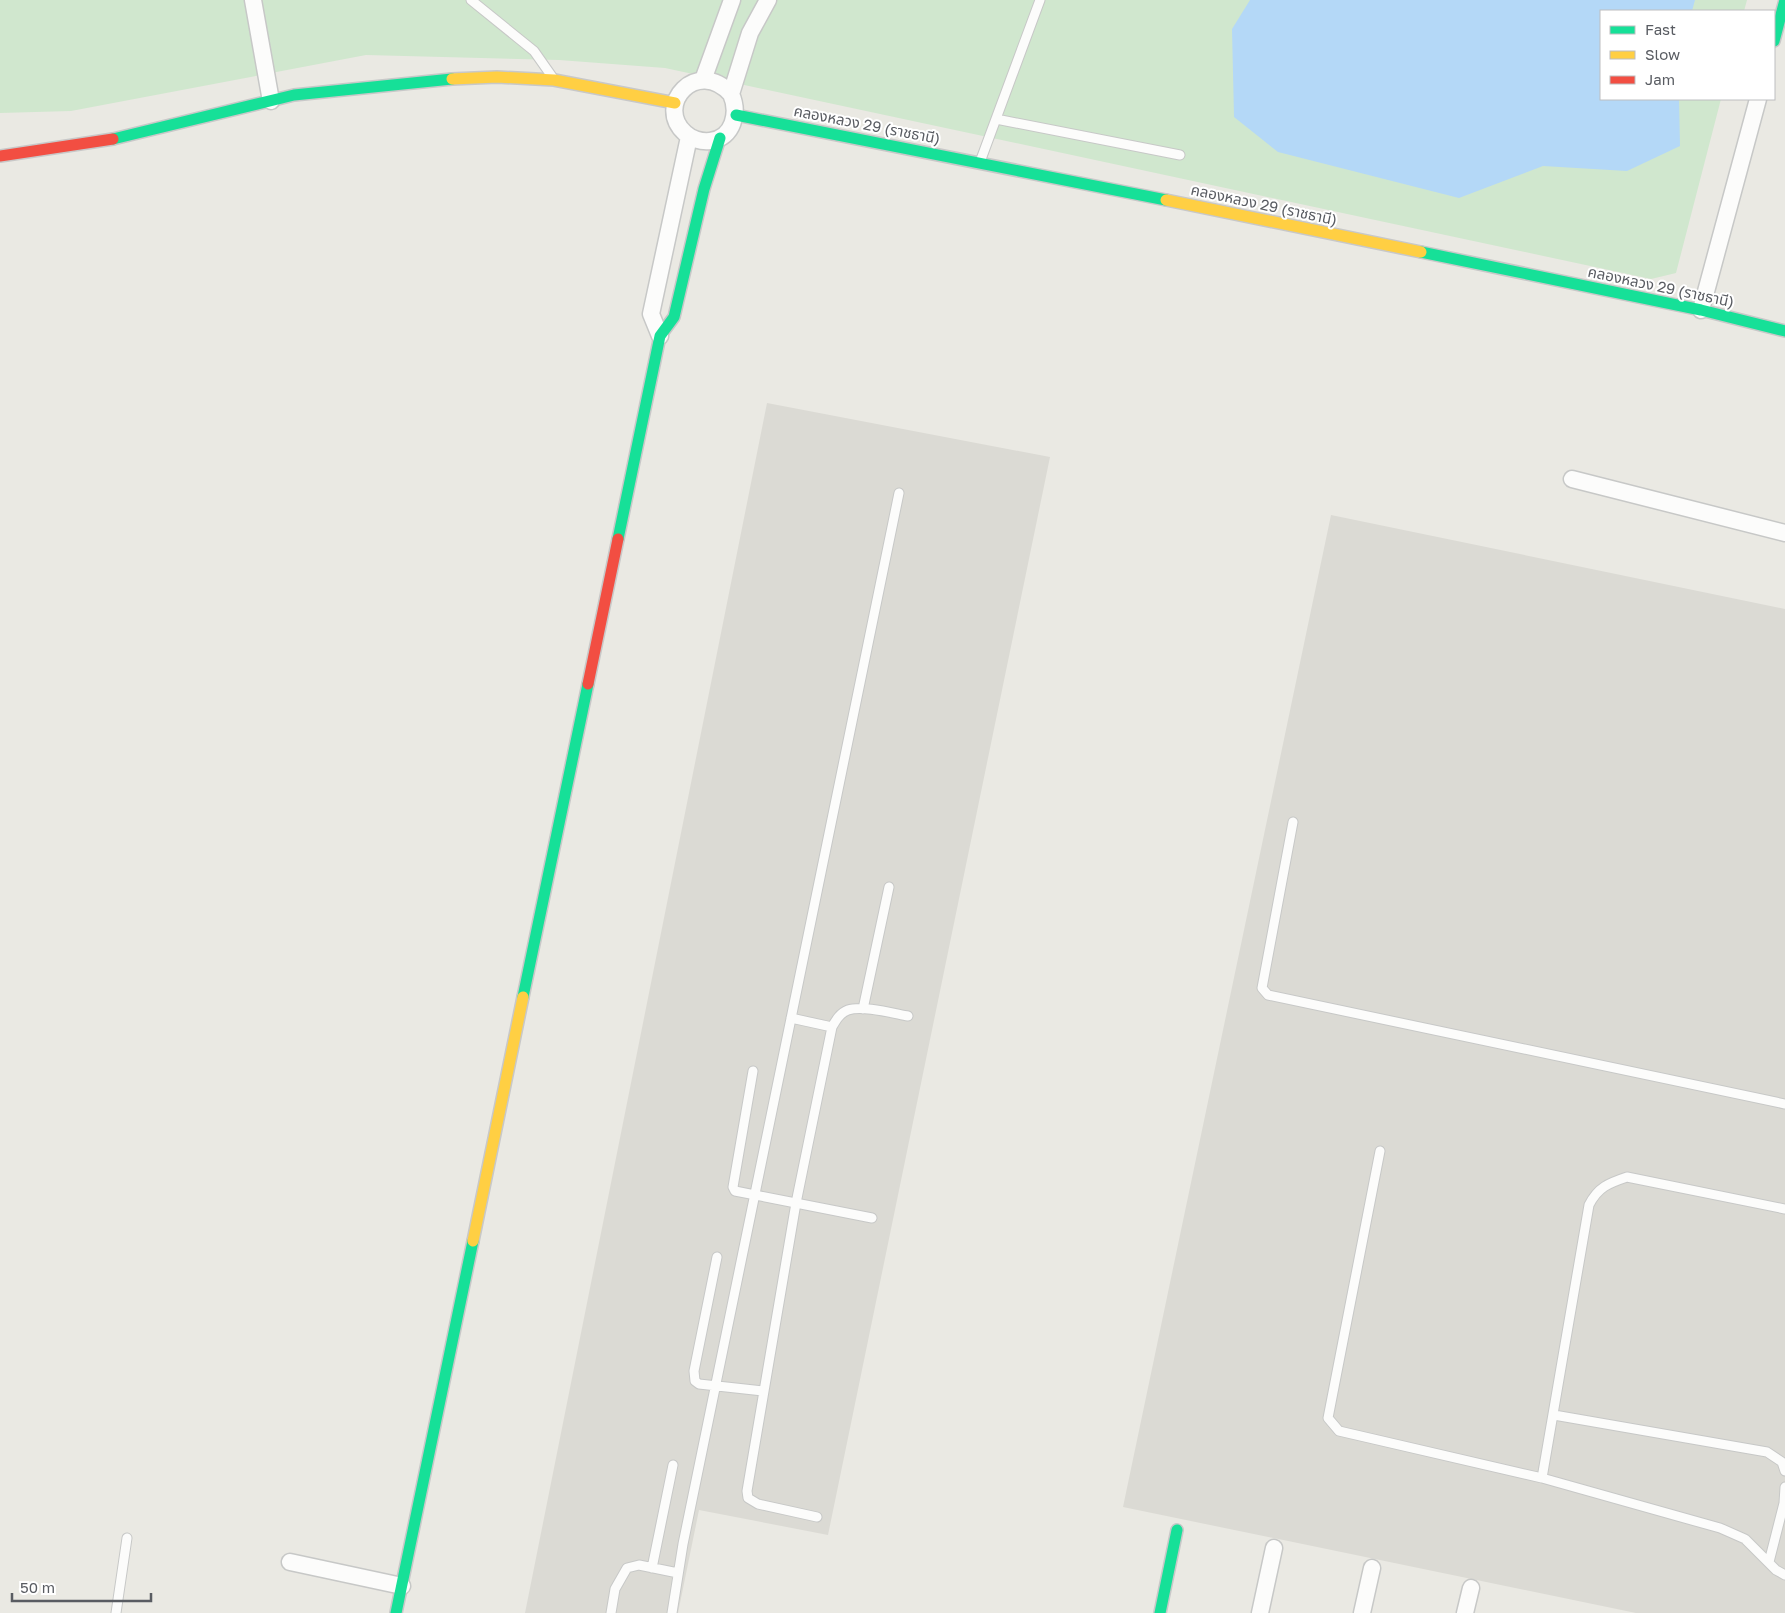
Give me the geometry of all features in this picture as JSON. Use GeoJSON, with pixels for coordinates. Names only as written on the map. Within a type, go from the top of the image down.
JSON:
{"type":"FeatureCollection","features":[{"type":"Feature","properties":{"kind":"street"},"geometry":{"type":"LineString","coordinates":[[253,0],[271,101]]}},
{"type":"Feature","properties":{"kind":"street"},"geometry":{"type":"LineString","coordinates":[[703,80],[732,0]]}},
{"type":"Feature","properties":{"kind":"street"},"geometry":{"type":"LineString","coordinates":[[731,94],[750,33],[768,0]]}},
{"type":"Feature","properties":{"kind":"street"},"geometry":{"type":"LineString","coordinates":[[1775,37],[1785,0]]}},
{"type":"Feature","properties":{"kind":"street"},"geometry":{"type":"LineString","coordinates":[[0,156],[112,139],[294,95],[428,80],[497,77],[554,80],[675,103]]}},
{"type":"Feature","properties":{"kind":"street"},"geometry":{"type":"LineString","coordinates":[[703,80],[719,83],[731,94],[736,105],[736,115],[730,129],[720,138],[710,141],[700,141],[689,137],[681,130],[675,117],[675,103],[682,91],[692,82],[703,80]]}},
{"type":"Feature","properties":{"kind":"street"},"geometry":{"type":"LineString","coordinates":[[1701,310],[1758,100]]}},
{"type":"Feature","properties":{"kind":"street","name":"คลองหลวง 29 (ราชธานี)"},"geometry":{"type":"LineString","coordinates":[[736,115],[980,162],[1701,310],[1785,331]]}},
{"type":"Feature","properties":{"kind":"street"},"geometry":{"type":"LineString","coordinates":[[660,336],[651,314],[689,137]]}},
{"type":"Feature","properties":{"kind":"street"},"geometry":{"type":"LineString","coordinates":[[396,1613],[660,336],[674,317],[704,189],[720,138]]}},
{"type":"Feature","properties":{"kind":"street"},"geometry":{"type":"LineString","coordinates":[[1572,480],[1785,533]]}},
{"type":"Feature","properties":{"kind":"street"},"geometry":{"type":"LineString","coordinates":[[1160,1613],[1177,1530]]}},
{"type":"Feature","properties":{"kind":"street"},"geometry":{"type":"LineString","coordinates":[[1260,1613],[1274,1548]]}},
{"type":"Feature","properties":{"kind":"street"},"geometry":{"type":"LineString","coordinates":[[290,1562],[402,1586]]}},
{"type":"Feature","properties":{"kind":"street"},"geometry":{"type":"LineString","coordinates":[[1362,1613],[1372,1568]]}},
{"type":"Feature","properties":{"kind":"street"},"geometry":{"type":"LineString","coordinates":[[1465,1613],[1471,1588]]}},
{"type":"Feature","properties":{"kind":"lane"},"geometry":{"type":"LineString","coordinates":[[471,0],[534,51],[554,80]]}},
{"type":"Feature","properties":{"kind":"lane"},"geometry":{"type":"LineString","coordinates":[[980,162],[1040,0]]}},
{"type":"Feature","properties":{"kind":"lane"},"geometry":{"type":"LineString","coordinates":[[996,119],[1180,156]]}},
{"type":"Feature","properties":{"kind":"lane"},"geometry":{"type":"LineString","coordinates":[[672,1613],[678,1573],[899,493]]}},
{"type":"Feature","properties":{"kind":"lane"},"geometry":{"type":"LineString","coordinates":[[1293,822],[1262,988],[1268,995],[1785,1104]]}},
{"type":"Feature","properties":{"kind":"lane"},"geometry":{"type":"LineString","coordinates":[[863,1009],[888,887]]}},
{"type":"Feature","properties":{"kind":"lane"},"geometry":{"type":"LineString","coordinates":[[818,1517],[758,1504],[748,1498],[748,1482],[796,1203],[832,1027],[840,1015],[849,1009],[863,1009],[908,1016]]}},
{"type":"Feature","properties":{"kind":"lane"},"geometry":{"type":"LineString","coordinates":[[791,1018],[832,1027]]}},
{"type":"Feature","properties":{"kind":"lane"},"geometry":{"type":"LineString","coordinates":[[753,1071],[733,1187],[739,1193],[872,1218]]}},
{"type":"Feature","properties":{"kind":"lane"},"geometry":{"type":"LineString","coordinates":[[1380,1151],[1328,1418],[1339,1431],[1542,1478],[1720,1528],[1745,1539],[1785,1575]]}},
{"type":"Feature","properties":{"kind":"lane"},"geometry":{"type":"LineString","coordinates":[[1542,1478],[1589,1205],[1594,1194],[1607,1184],[1627,1177],[1785,1209]]}},
{"type":"Feature","properties":{"kind":"lane"},"geometry":{"type":"LineString","coordinates":[[717,1257],[694,1371],[695,1381],[716,1386],[763,1391]]}},
{"type":"Feature","properties":{"kind":"lane"},"geometry":{"type":"LineString","coordinates":[[1554,1415],[1767,1452],[1782,1462],[1785,1471]]}},
{"type":"Feature","properties":{"kind":"lane"},"geometry":{"type":"LineString","coordinates":[[652,1568],[673,1465]]}},
{"type":"Feature","properties":{"kind":"lane"},"geometry":{"type":"LineString","coordinates":[[1769,1562],[1784,1503],[1785,1488]]}},
{"type":"Feature","properties":{"kind":"lane"},"geometry":{"type":"LineString","coordinates":[[116,1613],[127,1538]]}},
{"type":"Feature","properties":{"kind":"lane"},"geometry":{"type":"LineString","coordinates":[[611,1613],[615,1589],[627,1568],[638,1565],[678,1573]]}},
{"type":"Feature","properties":{"kind":"shaded area"},"geometry":{"type":"Polygon","coordinates":[[[767,403],[1050,457],[828,1535],[699,1510],[678,1613],[525,1613],[767,403]]]}},
{"type":"Feature","properties":{"kind":"shaded area"},"geometry":{"type":"Polygon","coordinates":[[[1331,515],[1785,609],[1785,1613],[1636,1613],[1123,1507],[1331,515]]]}},
{"type":"Feature","properties":{"kind":"green space"},"geometry":{"type":"Polygon","coordinates":[[[0,0],[1747,0],[1744,10],[1600,10],[1600,100],[1721,100],[1676,273],[1651,279],[665,68],[559,60],[366,55],[71,111],[0,113],[0,0]]]}},
{"type":"Feature","properties":{"kind":"water"},"geometry":{"type":"Polygon","coordinates":[[[1250,0],[1695,0],[1692,10],[1600,10],[1600,100],[1679,100],[1680,146],[1627,171],[1543,166],[1459,198],[1278,152],[1234,117],[1232,29],[1250,0]]]}},
{"type":"Feature","properties":{"kind":"traffic: fast"},"geometry":{"type":"LineString","coordinates":[[1775,37],[1785,0]]}},
{"type":"Feature","properties":{"kind":"traffic: fast"},"geometry":{"type":"LineString","coordinates":[[113,139],[294,95],[452,79]]}},
{"type":"Feature","properties":{"kind":"traffic: fast"},"geometry":{"type":"LineString","coordinates":[[736,115],[1166,200]]}},
{"type":"Feature","properties":{"kind":"traffic: fast"},"geometry":{"type":"LineString","coordinates":[[618,539],[660,336],[674,317],[704,189],[720,138]]}},
{"type":"Feature","properties":{"kind":"traffic: fast"},"geometry":{"type":"LineString","coordinates":[[1421,252],[1701,310],[1785,331]]}},
{"type":"Feature","properties":{"kind":"traffic: fast"},"geometry":{"type":"LineString","coordinates":[[523,997],[588,684]]}},
{"type":"Feature","properties":{"kind":"traffic: fast"},"geometry":{"type":"LineString","coordinates":[[396,1613],[473,1241]]}},
{"type":"Feature","properties":{"kind":"traffic: fast"},"geometry":{"type":"LineString","coordinates":[[1160,1613],[1177,1530]]}},
{"type":"Feature","properties":{"kind":"traffic: slow"},"geometry":{"type":"LineString","coordinates":[[452,79],[497,77],[554,80],[675,103]]}},
{"type":"Feature","properties":{"kind":"traffic: slow"},"geometry":{"type":"LineString","coordinates":[[1166,200],[1421,252]]}},
{"type":"Feature","properties":{"kind":"traffic: slow"},"geometry":{"type":"LineString","coordinates":[[473,1241],[523,997]]}},
{"type":"Feature","properties":{"kind":"traffic: jam"},"geometry":{"type":"LineString","coordinates":[[0,156],[113,139]]}},
{"type":"Feature","properties":{"kind":"traffic: jam"},"geometry":{"type":"LineString","coordinates":[[588,684],[618,539]]}}]}
